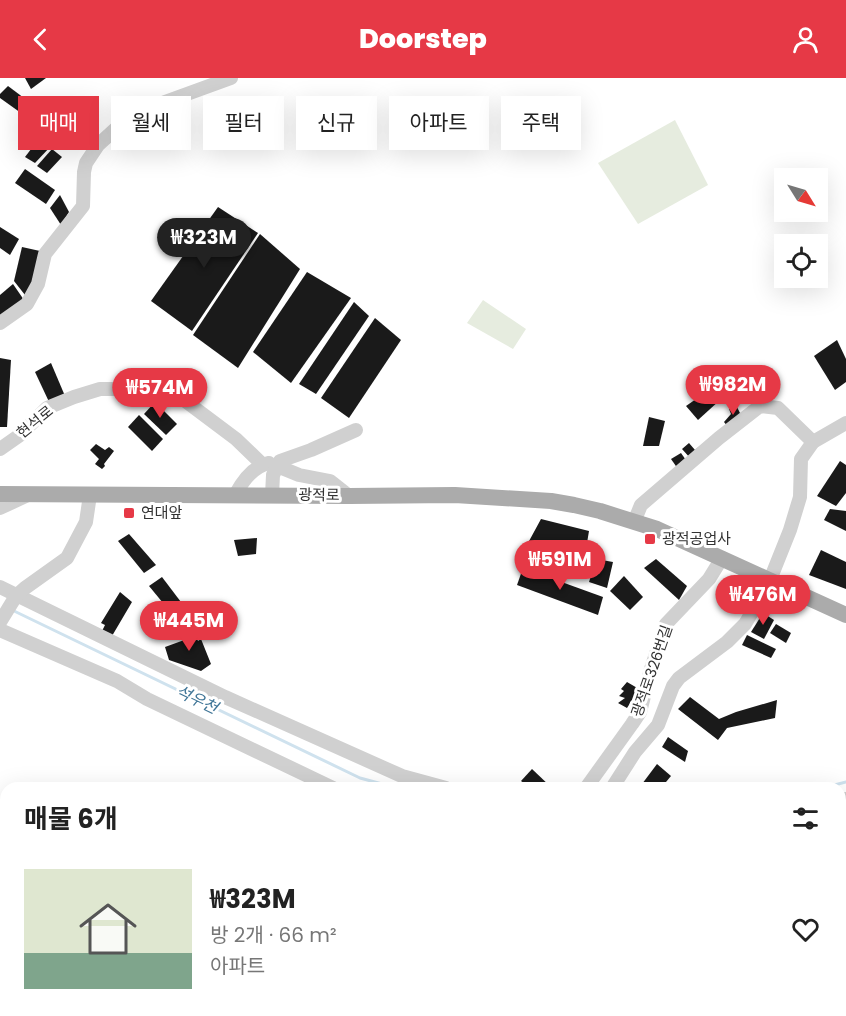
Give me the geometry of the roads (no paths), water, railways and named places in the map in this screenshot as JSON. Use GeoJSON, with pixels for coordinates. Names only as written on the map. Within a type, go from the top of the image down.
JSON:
{"type":"FeatureCollection","features":[{"type":"Feature","properties":{"kind":"main road"},"geometry":{"type":"LineString","coordinates":[[0,483],[30,494]]}},
{"type":"Feature","properties":{"kind":"main road","name":"광적로"},"geometry":{"type":"LineString","coordinates":[[0,494],[455,495],[550,501],[574,505],[657,530],[768,579]]}},
{"type":"Feature","properties":{"kind":"main road"},"geometry":{"type":"LineString","coordinates":[[768,579],[846,615]]}},
{"type":"Feature","properties":{"kind":"street"},"geometry":{"type":"LineString","coordinates":[[0,323],[27,303],[38,284],[45,254],[83,206],[86,162],[98,145],[121,124],[143,110],[231,78]]}},
{"type":"Feature","properties":{"kind":"street","name":"현석로"},"geometry":{"type":"LineString","coordinates":[[0,449],[20,435],[47,408],[100,389],[128,389],[163,393],[184,400],[236,439],[262,464]]}},
{"type":"Feature","properties":{"kind":"street"},"geometry":{"type":"LineString","coordinates":[[634,522],[641,505],[760,406],[778,408],[813,442]]}},
{"type":"Feature","properties":{"kind":"street"},"geometry":{"type":"LineString","coordinates":[[616,782],[635,752],[658,725],[673,686],[679,678],[727,642],[745,624],[758,603],[790,530],[800,497],[801,459],[813,442],[846,423]]}},
{"type":"Feature","properties":{"kind":"street"},"geometry":{"type":"LineString","coordinates":[[235,495],[243,480],[262,464],[278,464],[356,430]]}},
{"type":"Feature","properties":{"kind":"street"},"geometry":{"type":"LineString","coordinates":[[299,475],[301,464],[311,450]]}},
{"type":"Feature","properties":{"kind":"street"},"geometry":{"type":"LineString","coordinates":[[278,464],[299,475],[330,481],[350,496]]}},
{"type":"Feature","properties":{"kind":"street"},"geometry":{"type":"LineString","coordinates":[[272,495],[273,475],[278,464]]}},
{"type":"Feature","properties":{"kind":"street"},"geometry":{"type":"LineString","coordinates":[[0,508],[30,494]]}},
{"type":"Feature","properties":{"kind":"street"},"geometry":{"type":"LineString","coordinates":[[0,622],[16,596],[67,558],[86,522],[90,495]]}},
{"type":"Feature","properties":{"kind":"street","name":"광적로326번길"},"geometry":{"type":"LineString","coordinates":[[590,782],[640,711],[666,624],[725,560]]}},
{"type":"Feature","properties":{"kind":"street"},"geometry":{"type":"LineString","coordinates":[[0,587],[225,697],[402,776],[424,782]]}},
{"type":"Feature","properties":{"kind":"street"},"geometry":{"type":"LineString","coordinates":[[0,630],[117,681],[147,699],[320,782]]}},
{"type":"Feature","properties":{"kind":"waterway","name":"석우천"},"geometry":{"type":"LineString","coordinates":[[12,610],[360,778],[375,782]]}},
{"type":"Feature","properties":{"kind":"place","name":"연대앞"},"geometry":{"type":"Point","coordinates":[129,513]}},
{"type":"Feature","properties":{"kind":"place","name":"광적공업사"},"geometry":{"type":"Point","coordinates":[650,539]}}]}
